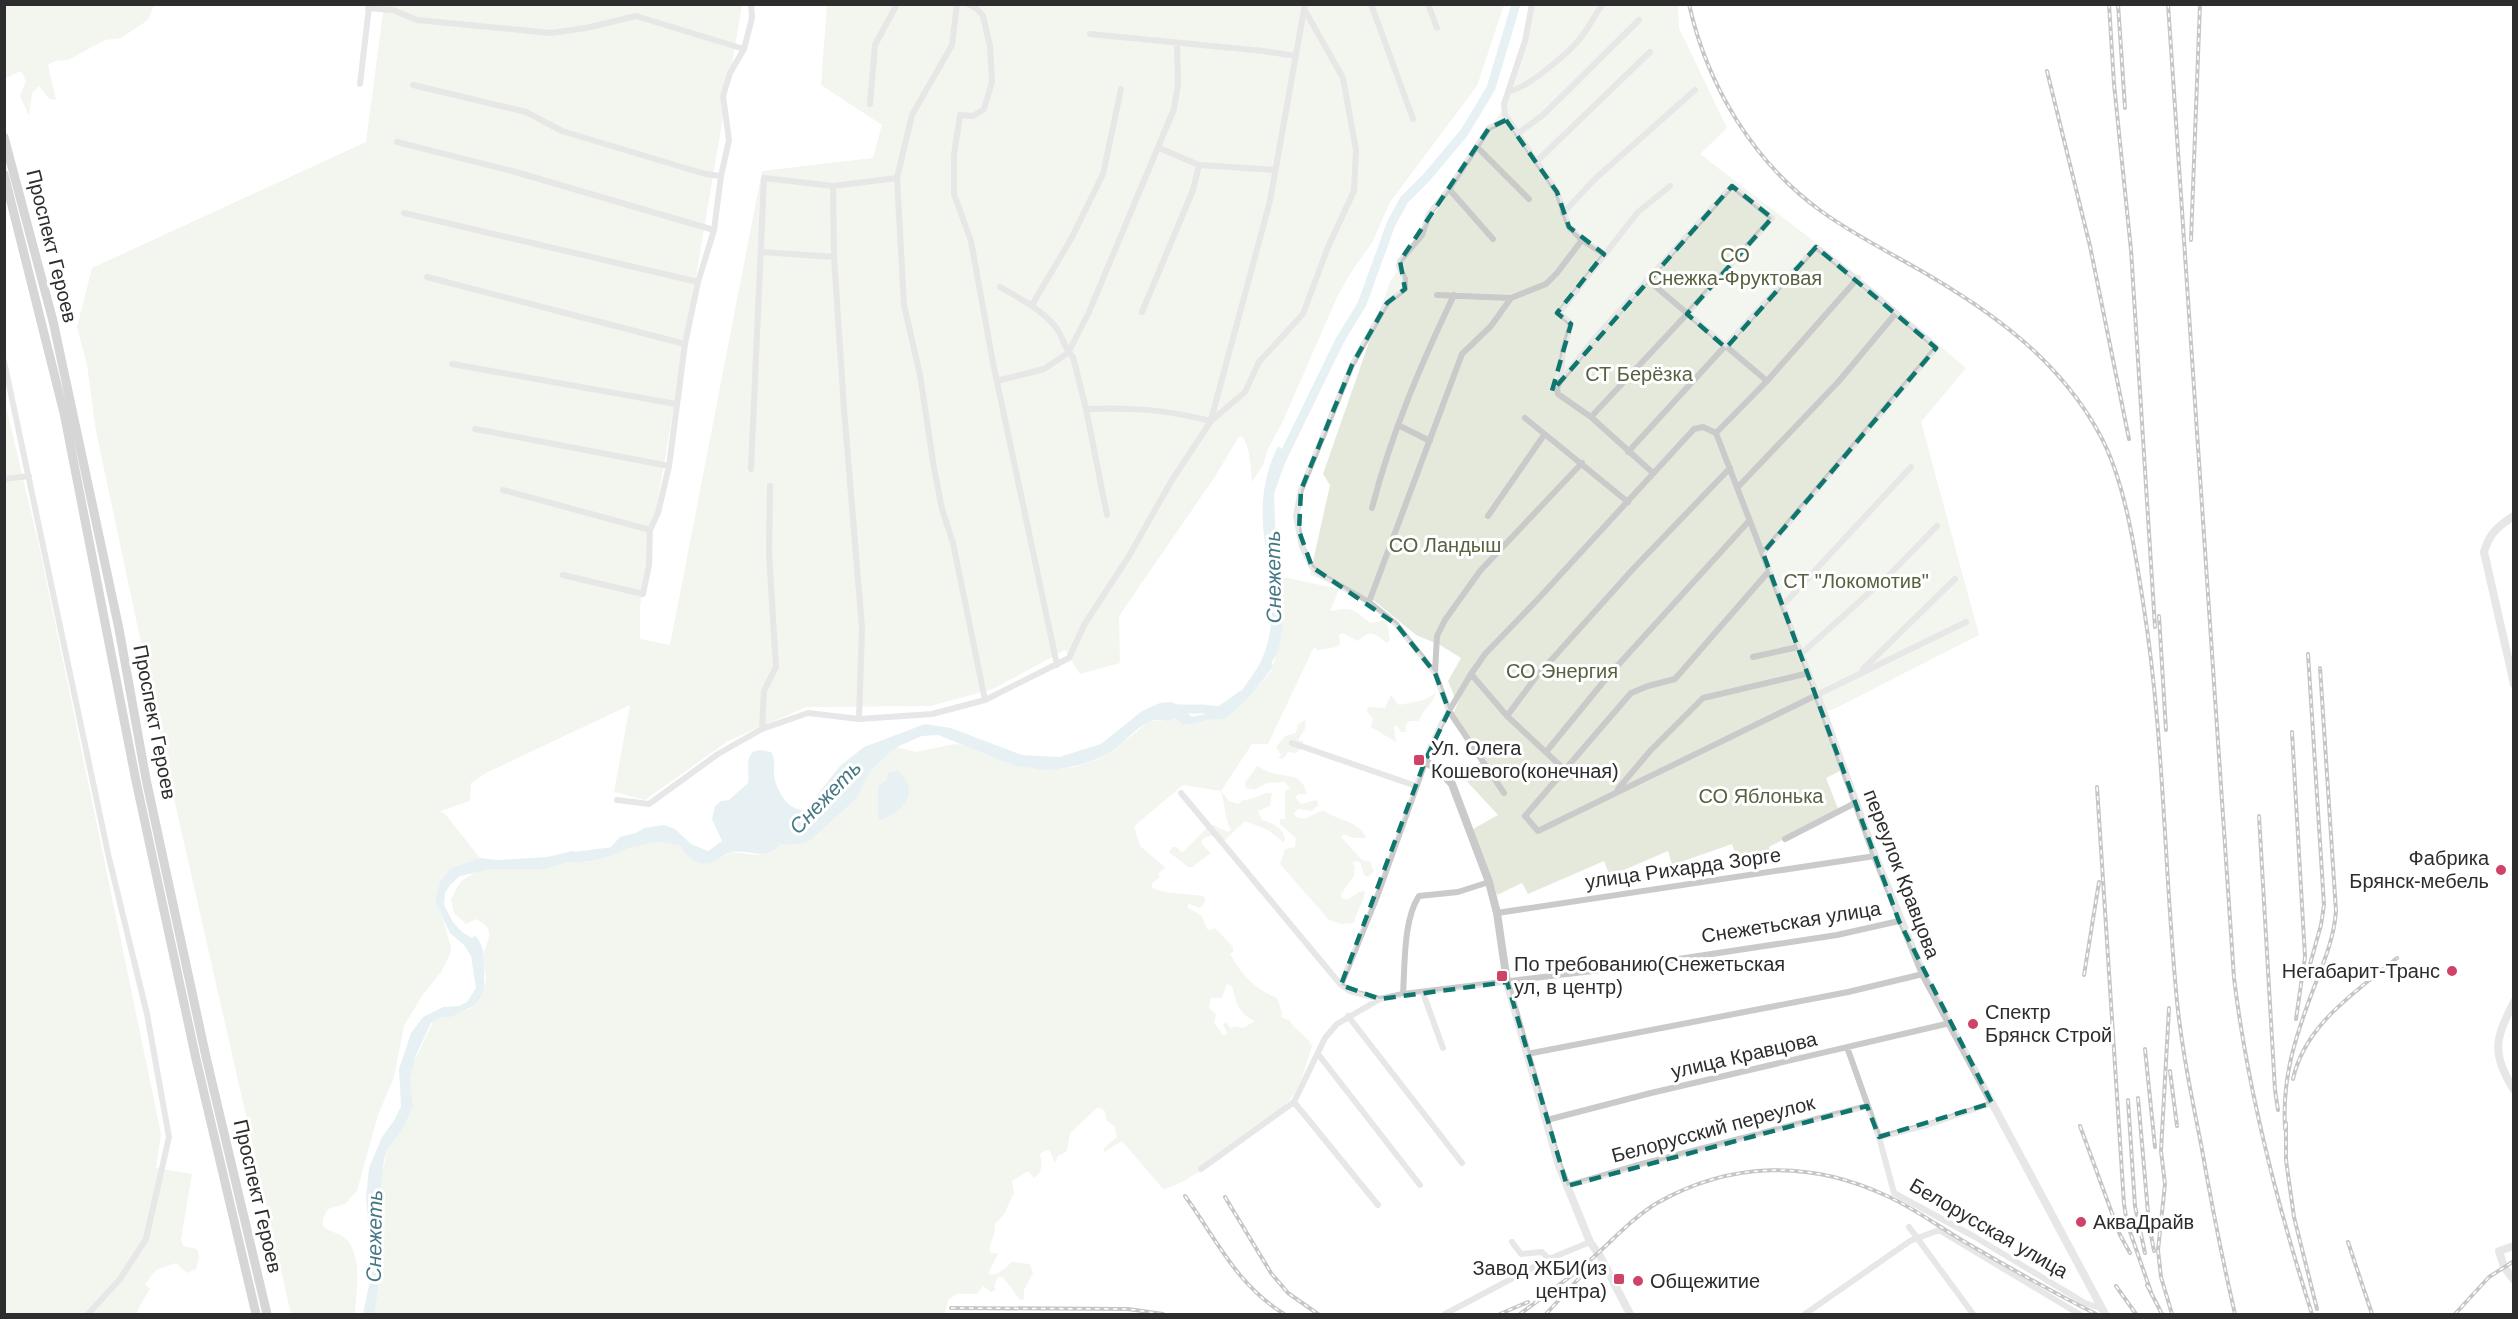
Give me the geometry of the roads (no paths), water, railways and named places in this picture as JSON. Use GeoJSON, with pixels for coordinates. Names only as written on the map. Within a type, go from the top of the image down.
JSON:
{"type":"FeatureCollection","features":[{"type":"Feature","properties":{"kind":"main road","name":"Проспект Героев"},"geometry":{"type":"LineString","coordinates":[[4,137],[63,366],[119,629],[146,779],[206,1057],[267,1314]]}},
{"type":"Feature","properties":{"kind":"main road","name":"Проспект Героев"},"geometry":{"type":"LineString","coordinates":[[4,174],[64,413],[138,792],[196,1059],[256,1314]]}},
{"type":"Feature","properties":{"kind":"street"},"geometry":{"type":"LineString","coordinates":[[563,575],[644,594],[649,565],[650,530],[658,513],[669,466],[685,344],[698,282],[714,230],[721,176],[729,140],[723,96],[730,73],[744,49],[752,18],[751,4]]}},
{"type":"Feature","properties":{"kind":"street"},"geometry":{"type":"LineString","coordinates":[[870,104],[875,45],[897,4]]}},
{"type":"Feature","properties":{"kind":"street"},"geometry":{"type":"LineString","coordinates":[[957,4],[952,45],[912,115],[897,178],[904,305],[920,375],[940,499],[958,564],[985,700]]}},
{"type":"Feature","properties":{"kind":"street"},"geometry":{"type":"LineString","coordinates":[[968,4],[983,16],[990,46],[992,82],[984,109],[973,116],[960,115],[954,155],[954,194],[970,241],[1057,664]]}},
{"type":"Feature","properties":{"kind":"street"},"geometry":{"type":"LineString","coordinates":[[1371,4],[1413,119]]}},
{"type":"Feature","properties":{"kind":"street"},"geometry":{"type":"LineString","coordinates":[[1428,4],[1437,28]]}},
{"type":"Feature","properties":{"kind":"street"},"geometry":{"type":"LineString","coordinates":[[1532,4],[1525,41],[1504,104],[1506,120],[1537,160],[1557,192],[1569,227],[1582,240],[1604,254]]}},
{"type":"Feature","properties":{"kind":"street"},"geometry":{"type":"LineString","coordinates":[[1508,91],[1525,84],[1557,61],[1578,41],[1603,4]]}},
{"type":"Feature","properties":{"kind":"street"},"geometry":{"type":"LineString","coordinates":[[360,84],[369,6],[393,10],[417,20],[550,33],[586,28],[636,16],[744,49]]}},
{"type":"Feature","properties":{"kind":"street"},"geometry":{"type":"LineString","coordinates":[[617,800],[649,804],[718,754],[762,729],[808,712],[859,719],[932,714],[985,700],[1069,658],[1084,625],[1130,556],[1172,480],[1210,421],[1254,265],[1276,170],[1304,7]]}},
{"type":"Feature","properties":{"kind":"street"},"geometry":{"type":"LineString","coordinates":[[1210,421],[1245,392],[1259,362],[1304,314],[1328,247],[1354,191],[1356,150],[1343,78],[1304,7]]}},
{"type":"Feature","properties":{"kind":"street"},"geometry":{"type":"LineString","coordinates":[[1517,134],[1543,115],[1639,20]]}},
{"type":"Feature","properties":{"kind":"street"},"geometry":{"type":"LineString","coordinates":[[1090,34],[1296,56]]}},
{"type":"Feature","properties":{"kind":"street"},"geometry":{"type":"LineString","coordinates":[[997,381],[1044,369],[1068,353],[1089,312],[1174,109],[1178,84],[1177,43]]}},
{"type":"Feature","properties":{"kind":"street"},"geometry":{"type":"LineString","coordinates":[[1537,160],[1650,52]]}},
{"type":"Feature","properties":{"kind":"street"},"geometry":{"type":"LineString","coordinates":[[413,85],[526,112],[562,131],[705,174],[721,176]]}},
{"type":"Feature","properties":{"kind":"street"},"geometry":{"type":"LineString","coordinates":[[1032,305],[1071,239],[1103,174],[1121,89]]}},
{"type":"Feature","properties":{"kind":"street"},"geometry":{"type":"LineString","coordinates":[[1563,213],[1596,178],[1695,90]]}},
{"type":"Feature","properties":{"kind":"street"},"geometry":{"type":"LineString","coordinates":[[1504,793],[1449,711],[1435,673],[1396,624],[1369,602],[1318,573],[1312,567],[1302,547],[1298,524],[1300,490],[1352,365],[1387,303],[1405,289],[1405,279],[1399,266],[1401,261],[1422,235],[1429,214],[1449,189],[1490,128],[1506,120]]}},
{"type":"Feature","properties":{"kind":"street"},"geometry":{"type":"LineString","coordinates":[[398,142],[512,171],[714,230]]}},
{"type":"Feature","properties":{"kind":"street"},"geometry":{"type":"LineString","coordinates":[[1477,147],[1529,199]]}},
{"type":"Feature","properties":{"kind":"street"},"geometry":{"type":"LineString","coordinates":[[1159,148],[1199,165],[1276,170]]}},
{"type":"Feature","properties":{"kind":"street"},"geometry":{"type":"LineString","coordinates":[[1142,312],[1193,190],[1199,165]]}},
{"type":"Feature","properties":{"kind":"street"},"geometry":{"type":"LineString","coordinates":[[751,469],[764,178],[833,186],[897,178]]}},
{"type":"Feature","properties":{"kind":"street"},"geometry":{"type":"LineString","coordinates":[[833,186],[834,257],[862,628],[859,719]]}},
{"type":"Feature","properties":{"kind":"street"},"geometry":{"type":"LineString","coordinates":[[1560,382],[1560,369],[1571,324],[1559,313],[1638,212],[1670,186]]}},
{"type":"Feature","properties":{"kind":"street"},"geometry":{"type":"LineString","coordinates":[[1591,417],[1772,218],[1732,186],[1654,272],[1649,281],[1595,338],[1557,388],[1558,394],[1591,417],[1653,473]]}},
{"type":"Feature","properties":{"kind":"street"},"geometry":{"type":"LineString","coordinates":[[1449,189],[1493,239]]}},
{"type":"Feature","properties":{"kind":"street"},"geometry":{"type":"LineString","coordinates":[[404,213],[698,282]]}},
{"type":"Feature","properties":{"kind":"street"},"geometry":{"type":"LineString","coordinates":[[1437,295],[1511,298],[1546,284],[1582,240]]}},
{"type":"Feature","properties":{"kind":"street"},"geometry":{"type":"LineString","coordinates":[[1628,452],[1726,348],[1816,247],[1858,278],[1936,348],[1763,552]]}},
{"type":"Feature","properties":{"kind":"street"},"geometry":{"type":"LineString","coordinates":[[762,252],[834,257]]}},
{"type":"Feature","properties":{"kind":"street"},"geometry":{"type":"LineString","coordinates":[[427,277],[685,344]]}},
{"type":"Feature","properties":{"kind":"street"},"geometry":{"type":"LineString","coordinates":[[1341,985],[1378,894],[1425,761],[1449,711],[1485,654],[1694,429],[1703,427],[1716,433],[1767,381],[1858,278]]}},
{"type":"Feature","properties":{"kind":"street"},"geometry":{"type":"LineString","coordinates":[[1649,281],[1767,381]]}},
{"type":"Feature","properties":{"kind":"street"},"geometry":{"type":"LineString","coordinates":[[1000,287],[1032,305],[1056,326],[1072,357],[1086,409],[1107,515]]}},
{"type":"Feature","properties":{"kind":"street"},"geometry":{"type":"LineString","coordinates":[[1372,508],[1398,426],[1421,366],[1454,295]]}},
{"type":"Feature","properties":{"kind":"street"},"geometry":{"type":"LineString","coordinates":[[1369,602],[1462,354],[1491,326],[1511,298]]}},
{"type":"Feature","properties":{"kind":"street"},"geometry":{"type":"LineString","coordinates":[[1738,487],[1839,381],[1896,314]]}},
{"type":"Feature","properties":{"kind":"street"},"geometry":{"type":"LineString","coordinates":[[4,361],[109,858],[147,1014],[169,1137],[146,1239],[120,1279],[88,1314]]}},
{"type":"Feature","properties":{"kind":"street"},"geometry":{"type":"LineString","coordinates":[[452,364],[676,404]]}},
{"type":"Feature","properties":{"kind":"street"},"geometry":{"type":"LineString","coordinates":[[1086,409],[1172,411],[1210,421]]}},
{"type":"Feature","properties":{"kind":"street"},"geometry":{"type":"LineString","coordinates":[[1525,418],[1628,502]]}},
{"type":"Feature","properties":{"kind":"street"},"geometry":{"type":"LineString","coordinates":[[1398,426],[1430,441]]}},
{"type":"Feature","properties":{"kind":"street"},"geometry":{"type":"LineString","coordinates":[[475,429],[669,466]]}},
{"type":"Feature","properties":{"kind":"street","name":"переулок Кравцова"},"geometry":{"type":"LineString","coordinates":[[1716,433],[1809,673],[1899,921],[1923,974],[2103,1311]]}},
{"type":"Feature","properties":{"kind":"street"},"geometry":{"type":"LineString","coordinates":[[1488,516],[1544,435]]}},
{"type":"Feature","properties":{"kind":"street"},"geometry":{"type":"LineString","coordinates":[[1435,673],[1437,636],[1445,620],[1480,571],[1582,463]]}},
{"type":"Feature","properties":{"kind":"street"},"geometry":{"type":"LineString","coordinates":[[1783,605],[1911,467]]}},
{"type":"Feature","properties":{"kind":"street"},"geometry":{"type":"LineString","coordinates":[[1508,716],[1536,677],[1633,569],[1730,468]]}},
{"type":"Feature","properties":{"kind":"street"},"geometry":{"type":"LineString","coordinates":[[4,479],[29,476]]}},
{"type":"Feature","properties":{"kind":"street"},"geometry":{"type":"LineString","coordinates":[[762,729],[764,691],[776,667],[769,554],[770,486]]}},
{"type":"Feature","properties":{"kind":"street"},"geometry":{"type":"LineString","coordinates":[[504,490],[650,530]]}},
{"type":"Feature","properties":{"kind":"street"},"geometry":{"type":"LineString","coordinates":[[2514,516],[2496,528],[2484,552],[2514,684]]}},
{"type":"Feature","properties":{"kind":"street"},"geometry":{"type":"LineString","coordinates":[[1546,752],[1609,675],[1749,521]]}},
{"type":"Feature","properties":{"kind":"street"},"geometry":{"type":"LineString","coordinates":[[1801,654],[1890,574],[1937,525]]}},
{"type":"Feature","properties":{"kind":"street"},"geometry":{"type":"LineString","coordinates":[[1769,571],[1675,679],[1631,693],[1525,816],[1538,831],[1966,622]]}},
{"type":"Feature","properties":{"kind":"street"},"geometry":{"type":"LineString","coordinates":[[1858,674],[1955,579]]}},
{"type":"Feature","properties":{"kind":"street"},"geometry":{"type":"LineString","coordinates":[[1753,657],[1798,647]]}},
{"type":"Feature","properties":{"kind":"street"},"geometry":{"type":"LineString","coordinates":[[1615,792],[1650,751],[1703,698],[1809,673]]}},
{"type":"Feature","properties":{"kind":"street"},"geometry":{"type":"LineString","coordinates":[[1471,674],[1508,716],[1565,770]]}},
{"type":"Feature","properties":{"kind":"street"},"geometry":{"type":"LineString","coordinates":[[1292,743],[1416,786]]}},
{"type":"Feature","properties":{"kind":"street"},"geometry":{"type":"LineString","coordinates":[[1425,761],[1442,773],[1452,784],[1489,882],[1497,913],[1507,982],[1552,1144],[1590,1242],[1600,1256],[1629,1314]]}},
{"type":"Feature","properties":{"kind":"street"},"geometry":{"type":"LineString","coordinates":[[1181,793],[1341,985],[1350,991],[1380,999]]}},
{"type":"Feature","properties":{"kind":"street"},"geometry":{"type":"LineString","coordinates":[[1785,839],[1857,802]]}},
{"type":"Feature","properties":{"kind":"street","name":"улица Рихарда Зорге"},"geometry":{"type":"LineString","coordinates":[[1497,913],[1875,856]]}},
{"type":"Feature","properties":{"kind":"street"},"geometry":{"type":"LineString","coordinates":[[1403,994],[1407,941],[1414,904],[1419,896],[1458,892],[1489,882]]}},
{"type":"Feature","properties":{"kind":"street","name":"Снежетьская улица"},"geometry":{"type":"LineString","coordinates":[[1202,1169],[1294,1102],[1325,1038],[1337,1023],[1380,999],[1403,994],[1626,967],[1837,935],[1899,921]]}},
{"type":"Feature","properties":{"kind":"street"},"geometry":{"type":"LineString","coordinates":[[1527,1054],[1848,992],[1923,974]]}},
{"type":"Feature","properties":{"kind":"street"},"geometry":{"type":"LineString","coordinates":[[1423,993],[1443,1048]]}},
{"type":"Feature","properties":{"kind":"street"},"geometry":{"type":"LineString","coordinates":[[2514,1002],[2500,1034],[2497,1049],[2502,1070],[2514,1090]]}},
{"type":"Feature","properties":{"kind":"street"},"geometry":{"type":"LineString","coordinates":[[1348,1016],[1462,1163]]}},
{"type":"Feature","properties":{"kind":"street","name":"улица Кравцова"},"geometry":{"type":"LineString","coordinates":[[1547,1120],[1950,1023]]}},
{"type":"Feature","properties":{"kind":"street","name":"Белорусская улица"},"geometry":{"type":"LineString","coordinates":[[1847,1047],[1879,1137],[1894,1193],[1975,1237],[2085,1303],[2103,1311]]}},
{"type":"Feature","properties":{"kind":"street"},"geometry":{"type":"LineString","coordinates":[[1318,1054],[1420,1185]]}},
{"type":"Feature","properties":{"kind":"street"},"geometry":{"type":"LineString","coordinates":[[1294,1102],[1378,1205]]}},
{"type":"Feature","properties":{"kind":"street"},"geometry":{"type":"LineString","coordinates":[[1879,1137],[1927,1125],[1992,1103]]}},
{"type":"Feature","properties":{"kind":"street","name":"Белорусский переулок"},"geometry":{"type":"LineString","coordinates":[[1567,1186],[1642,1164],[1867,1106]]}},
{"type":"Feature","properties":{"kind":"street","name":"Белорусская улица"},"geometry":{"type":"LineString","coordinates":[[1909,1227],[1973,1314]]}},
{"type":"Feature","properties":{"kind":"street"},"geometry":{"type":"LineString","coordinates":[[1805,1314],[1916,1238],[1934,1231],[1944,1232],[2079,1314]]}},
{"type":"Feature","properties":{"kind":"street"},"geometry":{"type":"LineString","coordinates":[[1512,1242],[1521,1254],[1542,1252],[1549,1259]]}},
{"type":"Feature","properties":{"kind":"street"},"geometry":{"type":"LineString","coordinates":[[1445,1314],[1549,1259],[1590,1242]]}},
{"type":"Feature","properties":{"kind":"street"},"geometry":{"type":"LineString","coordinates":[[2514,1246],[2499,1251],[2504,1267],[2514,1280]]}},
{"type":"Feature","properties":{"kind":"water"},"geometry":{"type":"Polygon","coordinates":[[[1278,446],[1288,454],[1274,494],[1276,543],[1283,577],[1283,627],[1278,652],[1272,662],[1273,667],[1248,699],[1225,719],[1188,725],[1182,724],[1175,718],[1167,721],[1151,721],[1102,757],[1051,770],[1015,766],[938,735],[922,736],[897,747],[871,770],[856,799],[810,841],[792,845],[781,844],[763,854],[732,852],[706,864],[693,860],[681,846],[659,842],[629,848],[606,858],[578,863],[569,862],[546,869],[493,869],[460,876],[450,885],[445,893],[444,905],[453,922],[462,932],[472,938],[475,935],[481,944],[484,955],[482,995],[470,1007],[431,1023],[416,1055],[410,1078],[413,1106],[403,1129],[387,1150],[384,1160],[379,1202],[380,1274],[375,1314],[363,1314],[372,1271],[366,1197],[369,1168],[382,1137],[401,1106],[399,1069],[411,1033],[423,1017],[443,1007],[459,1006],[467,1002],[476,988],[471,956],[464,945],[450,933],[435,902],[440,882],[451,868],[480,858],[500,860],[547,857],[572,851],[594,855],[610,848],[620,837],[636,833],[644,828],[664,825],[675,829],[691,844],[708,851],[722,841],[712,819],[715,806],[721,801],[729,800],[748,783],[749,758],[755,751],[771,752],[774,758],[774,777],[780,793],[788,804],[799,809],[806,809],[813,807],[818,794],[840,766],[864,747],[925,724],[951,728],[1022,755],[1059,757],[1101,744],[1142,711],[1160,703],[1171,702],[1179,705],[1192,717],[1223,709],[1235,699],[1257,669],[1270,632],[1272,600],[1263,524],[1263,501],[1269,468],[1278,446]]]}},
{"type":"Feature","properties":{"kind":"water"},"geometry":{"type":"Polygon","coordinates":[[[898,771],[909,786],[907,800],[896,812],[881,820],[878,817],[878,786],[886,781],[888,773],[898,771]]]}},
{"type":"Feature","properties":{"kind":"waterway","name":"Снежеть"},"geometry":{"type":"LineString","coordinates":[[1281,461],[1340,340],[1362,304],[1391,224],[1404,200],[1464,133],[1491,88],[1516,4]]}},
{"type":"Feature","properties":{"kind":"waterway","name":"Снежеть"},"geometry":{"type":"LineString","coordinates":[[1175,709],[1220,711],[1242,695]]}},
{"type":"Feature","properties":{"kind":"waterway","name":"Снежеть"},"geometry":{"type":"LineString","coordinates":[[578,856],[609,852]]}},
{"type":"Feature","properties":{"kind":"railway"},"geometry":{"type":"LineString","coordinates":[[1689,4],[1697,34],[1721,92],[1736,119],[1774,169],[1832,219],[1945,285],[2021,339],[2065,383],[2100,435],[2109,453],[2128,516],[2150,649],[2159,743],[2171,932],[2182,1041],[2235,1314]]}},
{"type":"Feature","properties":{"kind":"railway"},"geometry":{"type":"LineString","coordinates":[[2109,4],[2114,84],[2131,250],[2155,627]]}},
{"type":"Feature","properties":{"kind":"railway"},"geometry":{"type":"LineString","coordinates":[[2118,4],[2125,108]]}},
{"type":"Feature","properties":{"kind":"railway"},"geometry":{"type":"LineString","coordinates":[[2168,4],[2234,978],[2247,1064],[2265,1148],[2312,1314]]}},
{"type":"Feature","properties":{"kind":"railway"},"geometry":{"type":"LineString","coordinates":[[2191,240],[2200,4]]}},
{"type":"Feature","properties":{"kind":"railway"},"geometry":{"type":"LineString","coordinates":[[2047,71],[2090,246],[2129,439]]}},
{"type":"Feature","properties":{"kind":"railway"},"geometry":{"type":"LineString","coordinates":[[2159,616],[2166,730]]}},
{"type":"Feature","properties":{"kind":"railway"},"geometry":{"type":"LineString","coordinates":[[2308,654],[2324,905],[2309,968]]}},
{"type":"Feature","properties":{"kind":"railway"},"geometry":{"type":"LineString","coordinates":[[2285,1129],[2286,1092],[2291,1058],[2328,951],[2336,911],[2320,668]]}},
{"type":"Feature","properties":{"kind":"railway"},"geometry":{"type":"LineString","coordinates":[[2292,732],[2305,957],[2296,1019]]}},
{"type":"Feature","properties":{"kind":"railway"},"geometry":{"type":"LineString","coordinates":[[2097,787],[2124,1204],[2127,1223],[2151,1292]]}},
{"type":"Feature","properties":{"kind":"railway"},"geometry":{"type":"LineString","coordinates":[[2259,816],[2278,1110]]}},
{"type":"Feature","properties":{"kind":"railway"},"geometry":{"type":"LineString","coordinates":[[2084,975],[2099,882]]}},
{"type":"Feature","properties":{"kind":"railway"},"geometry":{"type":"LineString","coordinates":[[2293,1079],[2299,1059],[2321,1025],[2334,1010],[2397,958]]}},
{"type":"Feature","properties":{"kind":"railway"},"geometry":{"type":"LineString","coordinates":[[2169,1008],[2161,1151],[2165,1184],[2158,1250],[2161,1277],[2172,1314]]}},
{"type":"Feature","properties":{"kind":"railway"},"geometry":{"type":"LineString","coordinates":[[2145,1049],[2155,1147]]}},
{"type":"Feature","properties":{"kind":"railway"},"geometry":{"type":"LineString","coordinates":[[2170,1071],[2177,1126]]}},
{"type":"Feature","properties":{"kind":"railway"},"geometry":{"type":"LineString","coordinates":[[2138,1098],[2149,1224],[2154,1251]]}},
{"type":"Feature","properties":{"kind":"railway"},"geometry":{"type":"LineString","coordinates":[[2128,1100],[2135,1206],[2145,1253]]}},
{"type":"Feature","properties":{"kind":"railway"},"geometry":{"type":"LineString","coordinates":[[2286,1123],[2286,1160],[2294,1217],[2317,1309]]}},
{"type":"Feature","properties":{"kind":"railway"},"geometry":{"type":"LineString","coordinates":[[2080,1126],[2120,1235],[2130,1253]]}},
{"type":"Feature","properties":{"kind":"railway"},"geometry":{"type":"LineString","coordinates":[[1520,1314],[1581,1268],[1637,1217],[1657,1203],[1685,1189],[1713,1179],[1771,1170],[1800,1171],[1829,1176],[1858,1184],[1887,1196],[2014,1270],[2096,1314]]}},
{"type":"Feature","properties":{"kind":"railway"},"geometry":{"type":"LineString","coordinates":[[1185,1196],[1240,1275],[1267,1302],[1284,1314]]}},
{"type":"Feature","properties":{"kind":"railway"},"geometry":{"type":"LineString","coordinates":[[1225,1197],[1271,1273],[1288,1293],[1318,1314]]}},
{"type":"Feature","properties":{"kind":"railway"},"geometry":{"type":"LineString","coordinates":[[2348,1242],[2372,1314]]}},
{"type":"Feature","properties":{"kind":"railway"},"geometry":{"type":"LineString","coordinates":[[2455,1314],[2489,1277],[2514,1261]]}},
{"type":"Feature","properties":{"kind":"railway"},"geometry":{"type":"LineString","coordinates":[[1546,1314],[1581,1276]]}},
{"type":"Feature","properties":{"kind":"railway"},"geometry":{"type":"LineString","coordinates":[[2147,1285],[2162,1314]]}},
{"type":"Feature","properties":{"kind":"railway"},"geometry":{"type":"LineString","coordinates":[[2116,1286],[2136,1314]]}},
{"type":"Feature","properties":{"kind":"railway"},"geometry":{"type":"LineString","coordinates":[[1500,1314],[1528,1302]]}},
{"type":"Feature","properties":{"kind":"railway"},"geometry":{"type":"LineString","coordinates":[[951,1308],[1128,1309],[1163,1314]]}},
{"type":"Feature","properties":{"kind":"place","name":"Ул. Олега Кошевого(конечная)"},"geometry":{"type":"Point","coordinates":[1419,760]}},
{"type":"Feature","properties":{"kind":"place","name":"Фабрика Брянск-мебель"},"geometry":{"type":"Point","coordinates":[2501,870]}},
{"type":"Feature","properties":{"kind":"place","name":"Негабарит-Транс"},"geometry":{"type":"Point","coordinates":[2452,971]}},
{"type":"Feature","properties":{"kind":"place","name":"По требованию(Снежетьская ул, в центр)"},"geometry":{"type":"Point","coordinates":[1502,976]}},
{"type":"Feature","properties":{"kind":"place","name":"Спектр Брянск Строй"},"geometry":{"type":"Point","coordinates":[1973,1024]}},
{"type":"Feature","properties":{"kind":"place","name":"АкваДрайв"},"geometry":{"type":"Point","coordinates":[2081,1222]}},
{"type":"Feature","properties":{"kind":"place","name":"Завод ЖБИ(из центра)"},"geometry":{"type":"Point","coordinates":[1619,1279]}},
{"type":"Feature","properties":{"kind":"place","name":"Общежитие"},"geometry":{"type":"Point","coordinates":[1638,1281]}},
{"type":"Feature","properties":{"kind":"park label","name":"СО Снежка-Фруктовая"},"geometry":{"type":"Point","coordinates":[1735,266]}},
{"type":"Feature","properties":{"kind":"park label","name":"СТ Берёзка"},"geometry":{"type":"Point","coordinates":[1639,374]}},
{"type":"Feature","properties":{"kind":"park label","name":"СО Ландыш"},"geometry":{"type":"Point","coordinates":[1445,545]}},
{"type":"Feature","properties":{"kind":"park label","name":"СТ \"Локомотив\""},"geometry":{"type":"Point","coordinates":[1856,581]}},
{"type":"Feature","properties":{"kind":"park label","name":"СО Энергия"},"geometry":{"type":"Point","coordinates":[1562,671]}},
{"type":"Feature","properties":{"kind":"park label","name":"СО Яблонька"},"geometry":{"type":"Point","coordinates":[1761,796]}}]}
